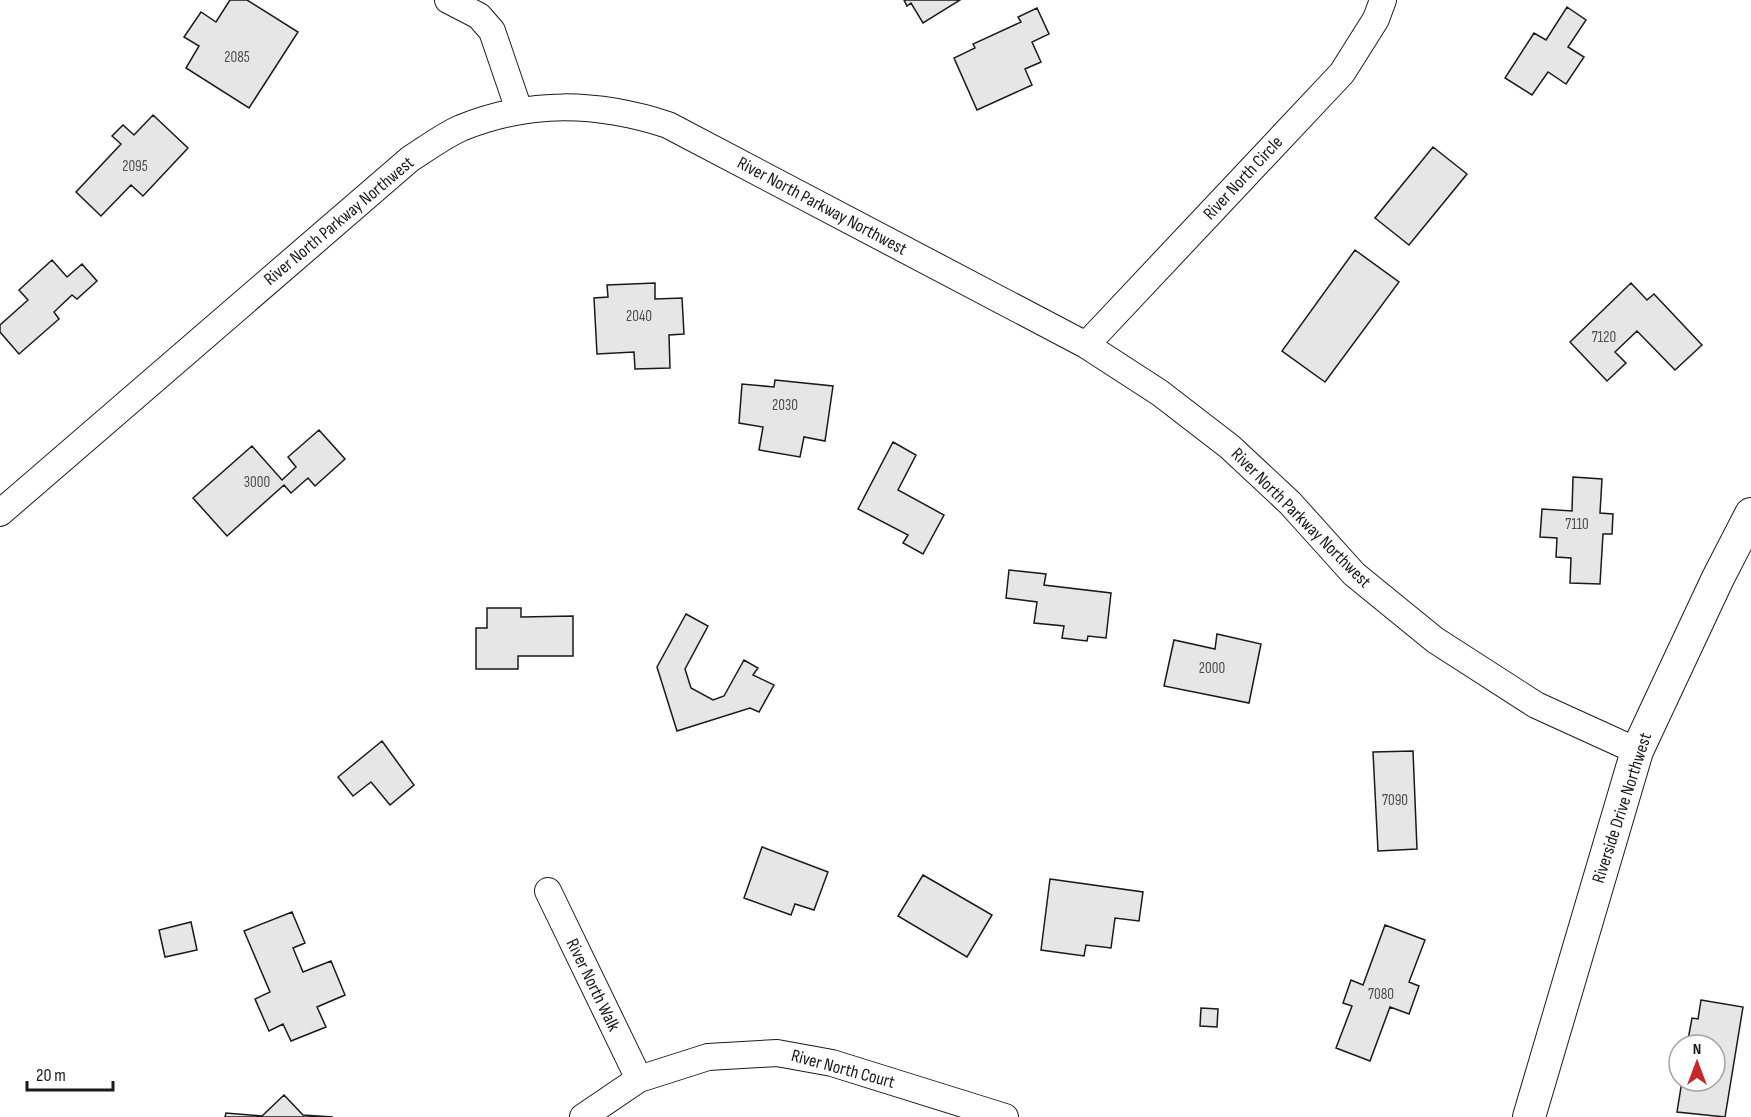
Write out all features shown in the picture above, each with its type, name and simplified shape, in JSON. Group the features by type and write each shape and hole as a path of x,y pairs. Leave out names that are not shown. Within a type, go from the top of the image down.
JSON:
{"street":[{"path":"448,0 484,8 519,110"},
{"name":"River North Circle","path":"1086,345 1342,73 1376,19 1383,0"},
{"name":"River North Parkway Northwest","path":"0,513 410,159 460,129 519,110 557,105 593,107 633,114 668,125 1086,345 1160,393 1230,447 1290,503 1354,574 1435,640 1536,705 1637,751"},
{"name":"Riverside Drive Northwest","path":"1529,1117 1637,751 1718,578 1751,514"},
{"name":"River North Walk","path":"548,891 639,1079"},
{"name":"River North Court","path":"583,1117 639,1079 708,1057 777,1053 832,1063 1005,1117"}],"building":[{"path":"230,0 247,0 298,32 249,108 186,68 199,46 184,37 201,12 216,22"},
{"path":"904,0 960,0 923,23 911,3 907,6"},
{"path":"1567,7 1586,20 1568,47 1584,57 1566,84 1548,72 1532,95 1505,78 1534,33 1546,40"},
{"path":"1037,8 1049,34 1032,42 1041,62 1025,69 1032,85 977,110 954,58 975,48 973,44 1021,22 1018,17"},
{"path":"153,115 188,148 143,196 131,185 101,216 76,192 121,144 112,136 123,125 134,135"},
{"path":"1433,147 1467,174 1409,245 1375,218"},
{"path":"1355,250 1399,282 1325,382 1282,351"},
{"path":"52,260 67,277 82,264 97,281 77,299 72,295 54,312 59,319 19,354 0,332 0,325 28,300 19,290"},
{"path":"655,283 655,299 682,298 684,334 669,335 670,368 635,369 634,352 597,354 594,298 608,297 607,285"},
{"path":"1631,283 1647,300 1654,294 1702,345 1675,370 1637,331 1615,352 1626,363 1607,381 1570,342"},
{"path":"775,380 833,386 825,441 804,437 800,457 759,450 763,427 739,423 742,384 774,387"},
{"path":"319,430 345,459 315,486 308,478 291,493 284,485 227,536 193,498 252,446 282,480 296,467 288,457"},
{"path":"893,442 916,455 898,490 944,515 923,554 903,543 908,535 858,509"},
{"path":"1573,477 1602,479 1600,513 1613,514 1612,534 1603,534 1600,584 1570,583 1571,558 1556,557 1557,538 1540,537 1542,509 1572,511"},
{"path":"1009,570 1046,574 1044,585 1111,593 1106,638 1088,636 1087,641 1062,638 1064,626 1034,623 1037,602 1006,598"},
{"path":"487,608 521,608 521,617 573,616 573,656 518,656 518,669 476,669 476,628 487,628"},
{"path":"686,614 708,626 685,669 691,688 713,700 724,696 744,660 758,668 753,675 774,685 759,712 750,708 677,731 657,667"},
{"path":"1217,634 1261,644 1249,703 1164,686 1174,640 1215,649"},
{"path":"382,741 414,785 390,805 371,782 353,796 338,777"},
{"path":"1413,751 1417,849 1378,851 1373,752"},
{"path":"762,847 828,872 814,910 795,904 791,915 744,898"},
{"path":"923,875 992,915 967,957 898,916"},
{"path":"1050,879 1143,892 1139,921 1115,918 1111,948 1086,945 1084,956 1041,950"},
{"path":"292,912 305,943 293,948 303,972 331,961 345,995 317,1007 326,1027 291,1041 283,1024 269,1031 255,999 270,992 244,931"},
{"path":"191,922 197,950 165,957 159,930"},
{"path":"1385,925 1425,940 1409,982 1419,986 1409,1014 1390,1007 1370,1061 1336,1048 1352,1006 1343,1003 1351,980 1363,985"},
{"path":"1701,1000 1743,1007 1725,1117 1677,1112 1680,1093 1727,1093 1727,1033 1689,1033 1692,1018 1698,1019"},
{"path":"1201,1008 1218,1009 1217,1027 1200,1026"},
{"path":"284,1095 303,1115 333,1117 225,1117 226,1113 262,1116"}]}
